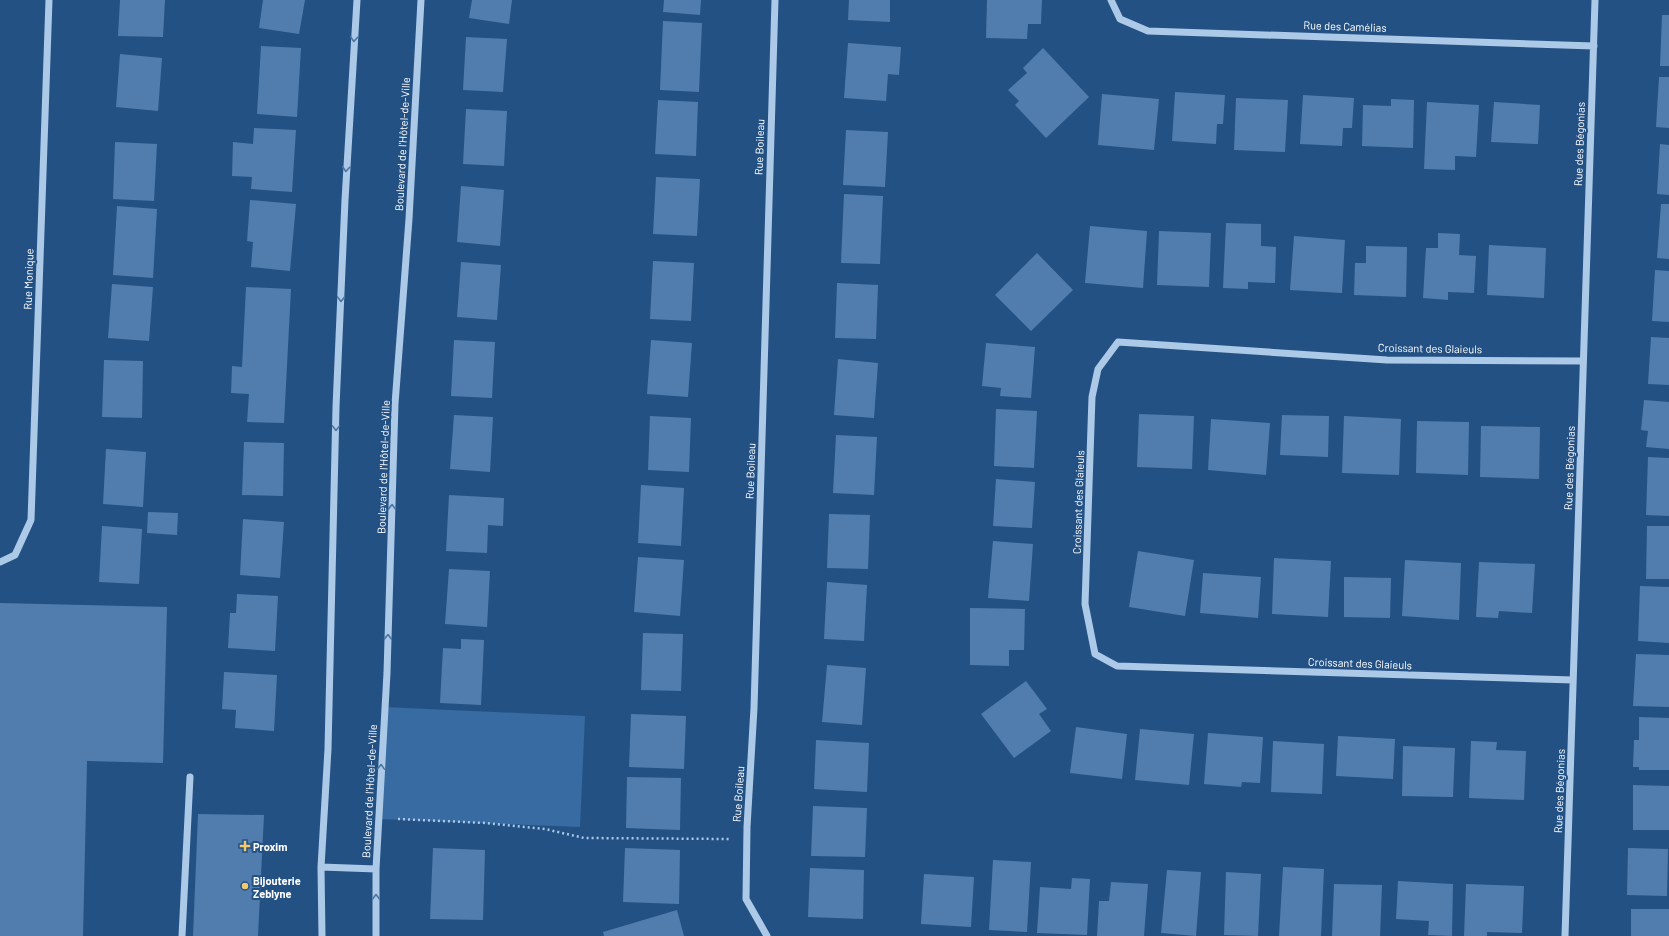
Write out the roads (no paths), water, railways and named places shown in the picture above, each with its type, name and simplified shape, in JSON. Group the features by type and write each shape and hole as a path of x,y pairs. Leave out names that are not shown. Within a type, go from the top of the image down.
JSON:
{"street":[{"name":"Rue Monique","path":"0,562 15,555 31,520 49,0"},
{"path":"322,936 321,866 328,749 336,408 344,200 357,0"},
{"name":"Boulevard de l'Hôtel-de-Ville","path":"376,936 376,869 387,673 396,404 422,0"},
{"name":"Rue Boileau","path":"768,936 746,900 747,839 754,708 775,0"},
{"name":"Rue des Camélias","path":"1111,0 1120,19 1148,31 1594,46"},
{"name":"Rue des Bégonias","path":"1565,936 1595,0"},
{"name":"Croissant des Glaieuls","path":"1573,680 1117,666 1095,654 1085,604 1092,397 1098,369 1118,342 1387,360 1583,361"},
{"path":"182,936 190,777"},
{"path":"321,866 376,869"}],"place":[{"name":"Proxim","path":"245,846"},
{"name":"Bijouterie Zeblyne","path":"245,886"}]}
